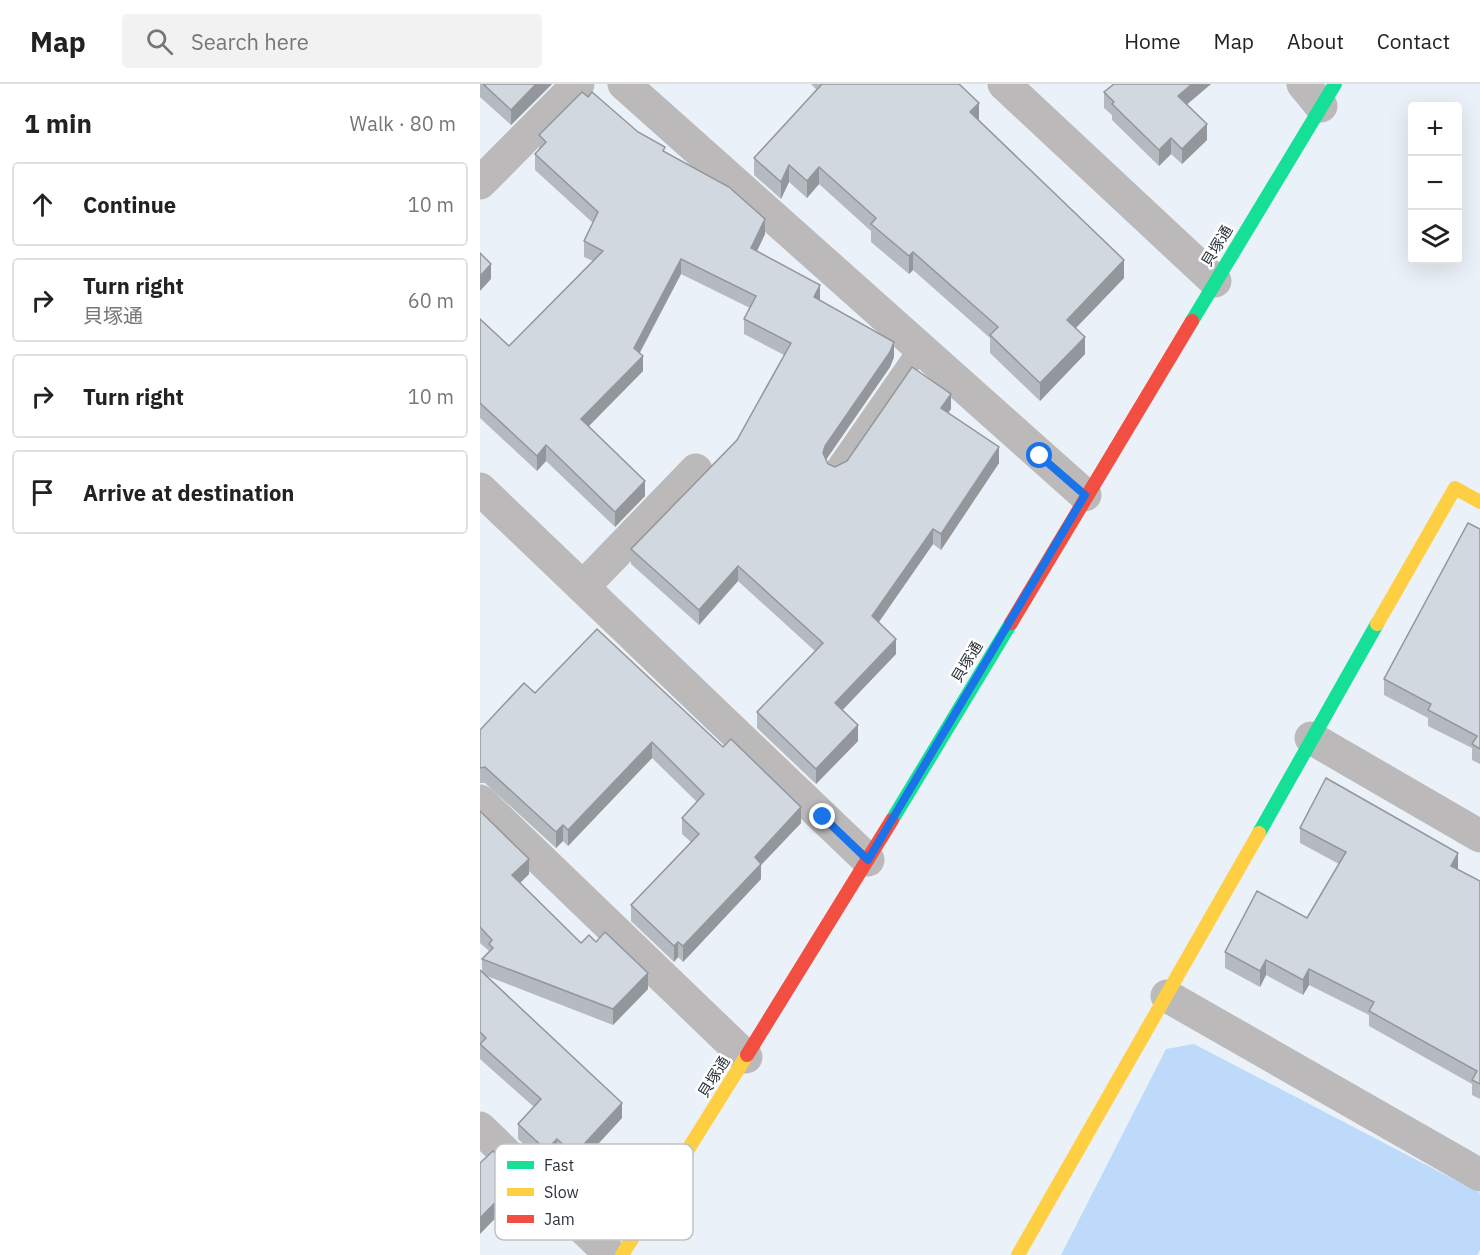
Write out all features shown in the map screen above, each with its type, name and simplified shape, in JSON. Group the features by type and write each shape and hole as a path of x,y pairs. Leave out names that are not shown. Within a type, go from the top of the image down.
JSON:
{"street":[{"path":"481,180 578,84"},
{"path":"625,84 1085,495"},
{"path":"1004,84 1215,281"},
{"name":"貝塚通","path":"692,1144 868,860 1215,281 1320,91"},
{"path":"583,587 696,470"},
{"path":"1018,1255 1455,488 1480,502"},
{"path":"480,489 868,860"},
{"path":"1311,738 1480,836"},
{"path":"480,801 746,1057"},
{"path":"1167,996 1480,1175"},
{"path":"480,1128 497,1144"},
{"path":"596,1240 611,1255"},
{"name":"貝塚通","path":"622,1255 631,1240"}],"lane":[{"path":"836,469 920,348"}],"shaded area":[{"path":"1194,1044 1480,1193 1480,1250 1477,1255 1061,1255 1166,1049"}],"building":[{"path":"483,84 536,84 511,110"},
{"path":"822,84 959,84 979,103 970,112 1124,260 1067,320 1085,337 1040,383 990,335 998,327 913,252 909,256 871,224 876,218 819,167 807,181 789,165 781,182 754,158"},
{"path":"1114,84 1192,84 1178,96 1207,124 1182,149 1171,138 1159,150 1112,104 1114,102 1104,92"},
{"path":"582,92 588,97 592,92 638,132 665,147 663,151 729,187 765,219 751,248 820,285 814,297 894,342 890,352 825,446 823,453 828,464 835,467 847,461 912,367 951,394 941,408 999,447 941,534 933,529 872,616 896,639 835,703 858,725 816,769 757,712 823,643 738,566 699,610 631,549 737,440 791,343 744,319 756,296 681,259 634,348 643,356 581,419 645,481 615,512 546,445 537,456 480,403 480,319 509,346 603,251 584,241 598,212 535,154 546,142 539,135"},
{"path":"480,253 491,264 480,276"},
{"path":"1468,523 1480,529 1480,749 1472,744 1477,736 1428,710 1431,704 1384,679"},
{"path":"597,629 723,747 731,739 801,807 755,857 761,864 683,946 678,942 674,946 631,905 699,834 682,818 704,794 652,742 568,830 563,825 556,832 485,767 480,768 480,730 524,683 535,693"},
{"path":"1326,778 1458,853 1451,866 1480,881 1480,1084 1472,1080 1477,1071 1369,1011 1374,1002 1309,969 1303,980 1266,960 1260,971 1225,952 1257,891 1307,918 1346,852 1300,828"},
{"path":"480,811 529,859 512,875 581,943 589,935 596,942 605,932 648,973 613,1009 482,959 493,948 489,944 492,940 480,927"},
{"path":"480,970 622,1103 584,1144 562,1144 557,1139 552,1144 540,1144 518,1124 541,1099 480,1044 486,1038 480,1032"},
{"path":"493,1151 495,1153 495,1203 480,1218 480,1163"}],"traffic: fast":[{"path":"1192,321 1335,84"},
{"path":"892,820 1011,623"},
{"path":"1259,833 1377,624"}],"traffic: slow":[{"path":"1377,624 1455,488 1480,502"},
{"path":"1018,1255 1259,833"},
{"path":"691,1144 747,1055"},
{"path":"622,1255 631,1240"}],"traffic: jam":[{"path":"1011,623 1192,321"},
{"path":"747,1055 892,820"}],"route":[{"path":"823,817 868,860 1085,495 1040,456"}]}
